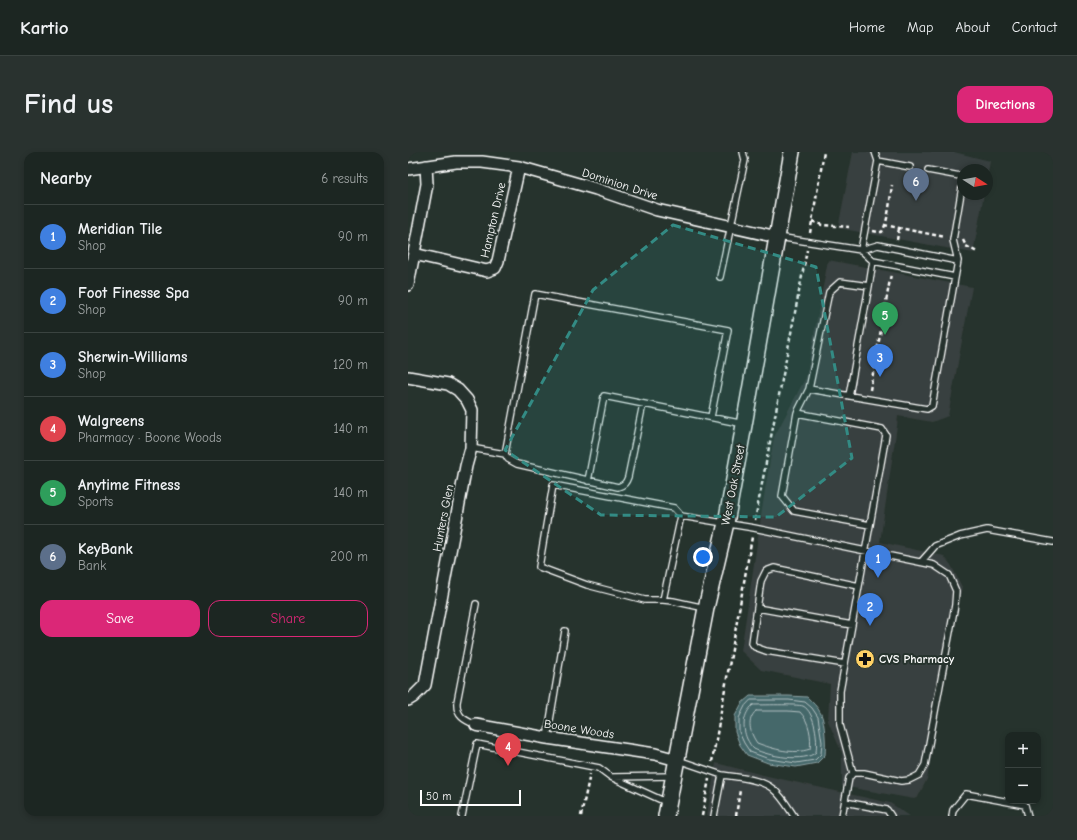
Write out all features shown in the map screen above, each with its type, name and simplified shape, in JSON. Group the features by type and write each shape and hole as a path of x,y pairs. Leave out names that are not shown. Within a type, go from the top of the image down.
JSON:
{"main road":[{"name":"West Oak Street","path":"668,810 706,608 726,523 792,152"}],"street":[{"name":"Dominion Drive","path":"408,169 456,162 482,162 519,167 596,189 657,210 777,237"},
{"path":"408,285 427,184 426,166"},
{"name":"Hampton Drive","path":"414,254 487,271 495,268 498,261 519,167"},
{"name":"Hunters Glen","path":"408,377 448,384 458,390 467,400 472,410 471,448 466,466 425,684 413,697 408,700"},
{"name":"Boone Woods","path":"476,724 547,738 655,754 677,760"}],"lane":[{"path":"720,277 745,160 743,152"},
{"path":"861,250 878,162 875,152"},
{"path":"878,162 910,167"},
{"path":"928,170 957,175"},
{"path":"809,389 927,409 932,406 958,261 953,240 960,200"},
{"path":"777,237 861,250 878,245 958,261"},
{"path":"861,250 873,261 955,276"},
{"path":"849,396 873,261"},
{"path":"869,286 840,282 829,292 809,389 797,413 782,496 794,511 870,525"},
{"path":"643,404 628,477 626,483 622,486 618,487 588,481 517,464 508,459 505,454 535,294 728,330 711,417"},
{"path":"588,481 604,396 744,424"},
{"path":"797,413 882,429 886,435 840,691 840,725 854,773"},
{"path":"471,448 505,454"},
{"path":"706,608 673,601 645,600 594,586 539,567 554,485 674,508 681,516 754,528 921,562 934,565 949,575 956,591 955,605 925,765 919,775 909,780 900,781 864,773 854,773 849,778 842,816"},
{"path":"663,600 681,516"},
{"path":"921,562 934,546 960,536 987,530 1053,542"},
{"path":"845,664 766,651 755,647 752,643 760,581 766,571 774,568 859,586"},
{"path":"476,604 456,709 462,718 476,724"},
{"path":"757,608 852,625"},
{"path":"547,738 565,632"},
{"path":"462,816 476,744 599,768 611,777 668,810"},
{"path":"677,760 710,771 755,781 772,788 782,798 794,816"},
{"path":"714,816 722,774"},
{"path":"611,777 675,775"},
{"path":"952,816 953,810 966,794 1025,805 1028,816"},
{"path":"845,802 887,810 891,816"}],"path":[{"path":"702,816 824,152"},
{"path":"873,231 882,232 892,185"},
{"path":"812,221 822,225 849,227"},
{"path":"884,225 945,237"},
{"path":"896,246 899,228"},
{"path":"959,239 963,240 966,246 976,252"},
{"path":"870,390 891,273"},
{"path":"581,816 590,773"},
{"path":"736,816 740,790"}],"highlighted area":[{"path":"673,225 816,267 852,458 776,517 601,515 505,450 593,290"}],"shaded area":[{"path":"853,152 954,152 990,161 990,164 957,164 957,200 983,200 973,253 838,228"},
{"path":"828,260 972,287 948,416 932,422 898,416 880,542 944,556 951,565 962,587 927,779 918,797 914,799 842,786 842,753 828,721 830,684 761,670 741,651 774,437 806,377"},
{"path":"716,763 890,803 910,816 707,816"}],"water":[{"path":"750,696 807,697 821,714 825,734 825,755 817,763 796,767 768,763 747,755 740,745 735,732 735,716 742,703"}],"place":[{"name":"KeyBank","path":"916,201"},
{"name":"Anytime Fitness","path":"885,335"},
{"name":"Sherwin-Williams","path":"880,377"},
{"name":"Meridian Tile","path":"878,578"},
{"name":"Foot Finesse Spa","path":"870,626"},
{"name":"CVS Pharmacy","path":"865,659"},
{"name":"Walgreens","path":"508,766"}]}
